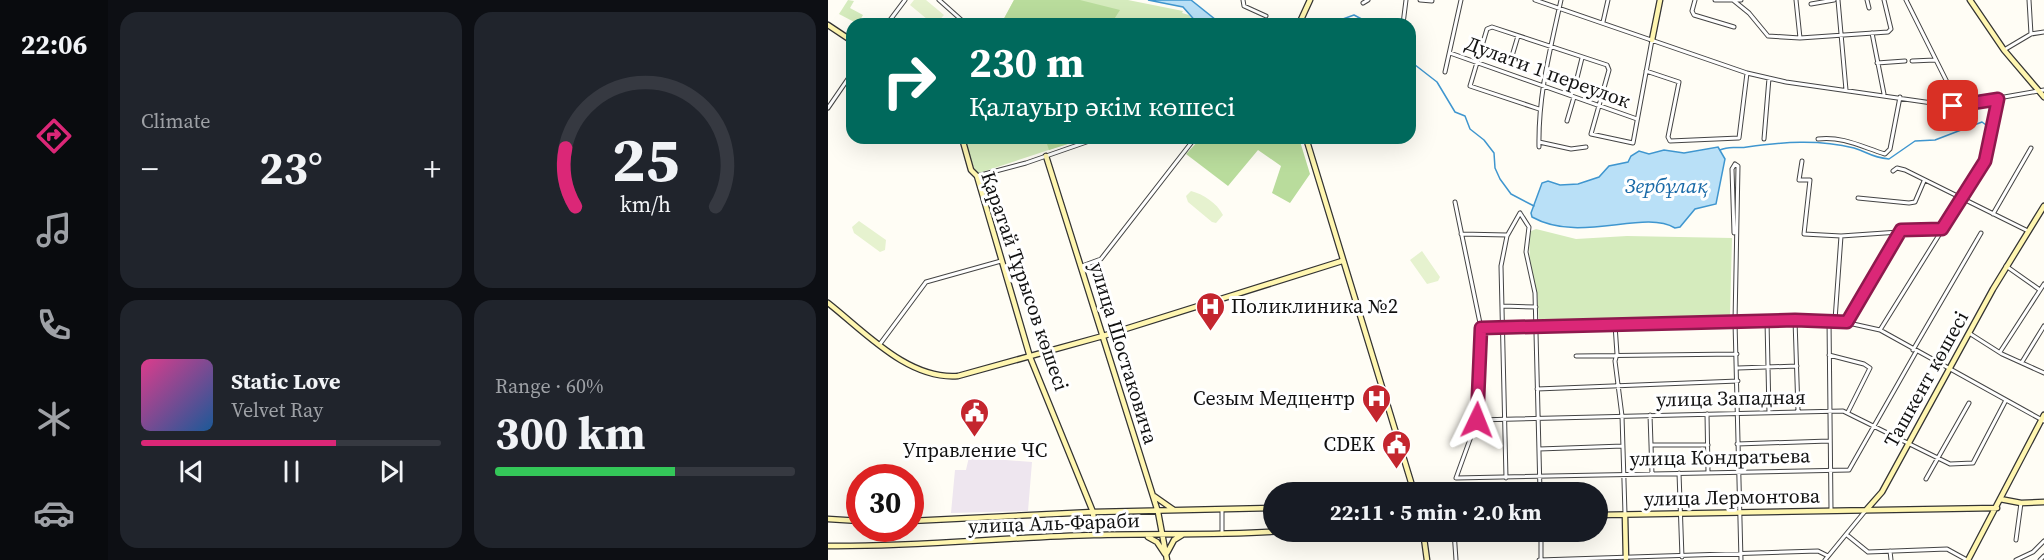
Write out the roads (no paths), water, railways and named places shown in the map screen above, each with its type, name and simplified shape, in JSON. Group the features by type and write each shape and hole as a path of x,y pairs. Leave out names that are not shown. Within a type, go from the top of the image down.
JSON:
{"main road":[{"path":"1302,18 1310,0"},
{"path":"1652,40 1660,0"},
{"path":"1970,0 2004,50 2042,91 2044,97"},
{"path":"828,25 846,37"},
{"name":"Қаратай Тұрысов көшесі","path":"964,144 971,170 977,176 1030,357 1093,512 1095,535"},
{"path":"1308,144 1411,482"},
{"name":"улица Шостаковича","path":"1046,156 1158,512 1167,558"},
{"name":"Ташкент көшесі","path":"1867,509 1882,492 1949,368 2044,206"},
{"path":"828,303 912,366 937,376 967,374 1103,336 1342,261"},
{"path":"1967,560 1997,508 2043,418"},
{"path":"1153,496 1177,511"},
{"path":"2000,499 2021,503 2044,502"},
{"name":"улица Аль-Фараби","path":"924,520 1093,512 1263,508"},
{"name":"улица Лермонтова","path":"1608,515 1831,509 1997,508"},
{"path":"1625,514 1626,560"},
{"path":"828,519 846,520"},
{"name":"улица Аль-Фараби","path":"828,546 881,546 1095,535 1163,536 1263,532"},
{"path":"1167,558 1171,544 1184,534"},
{"path":"1143,535 1157,542 1167,558"},
{"path":"1425,542 1427,560"}],"street":[{"path":"892,18 905,0"},
{"path":"939,0 959,18"},
{"path":"1243,0 1245,6 1266,16"},
{"path":"1363,3 1368,0"},
{"path":"1403,18 1406,0"},
{"path":"1420,0 1432,1"},
{"path":"1445,72 1461,0"},
{"path":"1535,0 1747,73 1769,78 1959,106 2042,91"},
{"path":"1539,147 1539,109 1542,84 1561,0"},
{"path":"1603,22 1608,0"},
{"path":"1695,0 1692,11 1694,15 1734,27"},
{"path":"1715,0 1741,0"},
{"path":"1796,0 1800,38"},
{"path":"1811,3 1836,0 1846,90"},
{"path":"1867,0 1869,9"},
{"path":"1733,1 1749,13 1768,36 1800,38 1888,32 1892,29 1884,0"},
{"path":"1906,0 1959,106"},
{"path":"2029,0 2031,34"},
{"name":"Дулати 1 переулок","path":"1475,62 1485,30 1492,27 1607,65 1610,69 1599,105"},
{"path":"2004,50 2031,34 2044,32"},
{"path":"1872,33 1884,94"},
{"path":"1512,56 1518,36"},
{"path":"1599,105 1591,134 1634,143 1652,40"},
{"name":"Дулати 1 переулок","path":"1450,53 1637,119"},
{"path":"1576,82 1583,57"},
{"path":"1912,61 1935,60"},
{"path":"1877,63 1905,61"},
{"path":"1475,62 1469,84 1471,88 1539,109"},
{"path":"1646,71 1679,82 1668,137 1670,141 1739,138 1747,73"},
{"path":"1764,139 1769,78"},
{"path":"828,108 846,82"},
{"path":"1567,121 1574,97"},
{"path":"1818,139 1830,138 1859,143 1885,154 1890,149 1900,97"},
{"path":"1880,330 1985,161 1998,99"},
{"path":"1539,142 1572,149 1586,147"},
{"path":"977,176 1081,144"},
{"path":"1082,266 1101,259 1190,144"},
{"path":"1992,214 2031,148"},
{"path":"1802,161 1799,180 1810,180 1807,214 1802,232 1806,235 1841,236 1901,230 1942,229"},
{"path":"1734,233 1732,169 1735,164 1738,166 1735,322 1738,368 1737,444 1741,558"},
{"path":"1893,171 1901,169 2028,231"},
{"path":"1858,198 1915,202 1924,181"},
{"path":"1455,202 1481,328 1477,420"},
{"path":"1506,478 1501,266 1507,236 1520,213 1529,227 1526,252 1536,307 1539,482"},
{"path":"1847,322 1901,230"},
{"name":"улица Кондратьева","path":"1477,420 1456,478 1849,470 1981,233"},
{"path":"1461,234 1507,236"},
{"path":"1835,320 1841,236"},
{"path":"880,344 926,282 1001,261"},
{"path":"2007,266 2042,289"},
{"path":"2000,352 2044,284"},
{"path":"1502,306 1536,307"},
{"path":"1795,320 1798,411"},
{"path":"1829,320 1831,509"},
{"path":"1481,328 1835,320 1880,330 1914,351 2043,418"},
{"path":"1767,321 1769,413"},
{"path":"1615,325 1622,416 1625,514"},
{"path":"2022,362 2044,326"},
{"path":"1969,333 2000,352 2044,373"},
{"path":"1576,356 1737,354"},
{"path":"1830,355 1864,364 1870,368 1848,412"},
{"path":"1738,368 1797,366"},
{"path":"1537,389 1738,381"},
{"name":"улица Западная","path":"1477,420 1798,411 1848,412 1950,464 1972,463 2007,400"},
{"path":"1926,479 1969,403"},
{"path":"1707,414 1708,472"},
{"path":"1650,415 1652,474"},
{"path":"1737,444 1829,441"},
{"path":"1651,445 1708,445"},
{"path":"1539,449 1623,446"},
{"path":"1679,473 1682,557"},
{"path":"2016,540 2021,503"},
{"name":"Ташкент көшесі","path":"1825,560 1867,509"},
{"path":"1222,510 1222,534"},
{"path":"1847,535 1868,552 1947,549 1967,560"},
{"path":"2016,560 2033,552 2044,541"},
{"path":"1455,542 1456,560"},
{"path":"1540,542 1540,560 1741,558 1818,551 1828,556"},
{"path":"1890,551 1891,560"},
{"path":"2040,560 2044,556"}],"water":[{"path":"1148,0 1191,0 1214,18 1193,18 1183,7"},
{"name":"Зербұлақ","path":"1718,147 1725,159 1716,204 1695,209 1680,227 1646,222 1570,227 1551,224 1532,217 1531,213 1542,183 1548,181 1560,185 1578,184 1599,177 1609,166 1628,162 1631,156 1639,151 1649,154 1664,150 1684,153"}],"waterway":[{"path":"1346,18 1354,15 1360,18"},
{"path":"1416,66 1437,82 1455,112 1465,116 1470,129 1484,140 1494,153 1495,168 1511,194 1534,206"},
{"path":"1720,150 1814,142 1841,145 1889,159 1915,141 1935,140 1982,122 1990,128"}],"place":[{"name":"Поликлиника №2","path":"1210,332"},
{"name":"Сезым Медцентр","path":"1376,424"},
{"name":"Управление ЧС","path":"975,438"},
{"name":"CDEK","path":"1396,470"}]}
